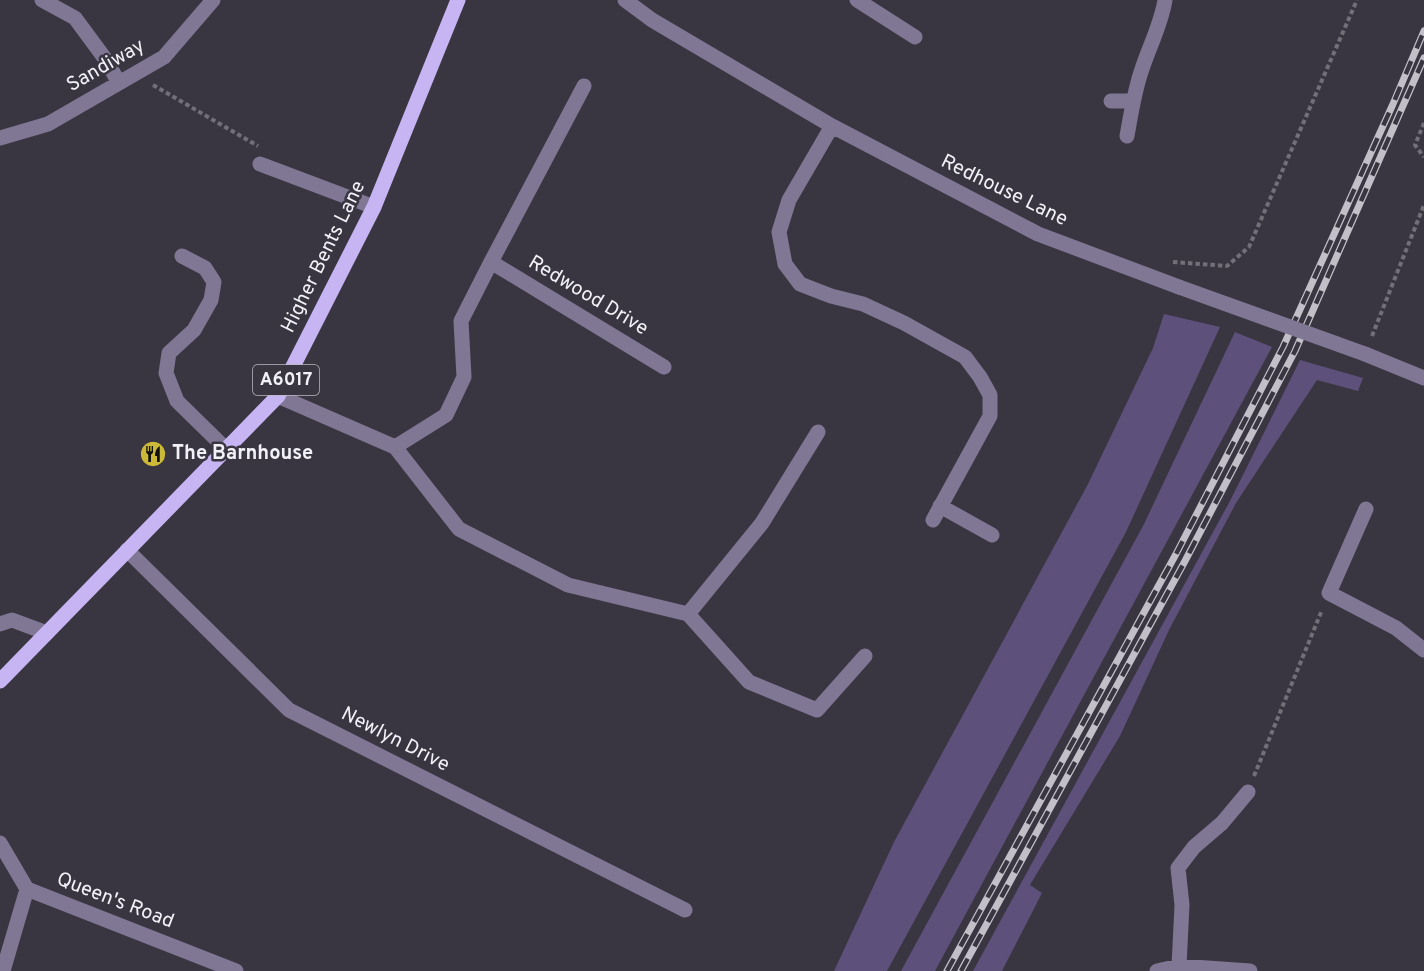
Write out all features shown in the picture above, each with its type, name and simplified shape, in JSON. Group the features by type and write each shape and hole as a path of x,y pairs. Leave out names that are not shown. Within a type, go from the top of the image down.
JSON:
{"main road":[{"name":"Higher Bents Lane","path":"0,681 278,396 374,207 458,0"}],"street":[{"path":"42,0 75,18 106,60 119,83"},
{"name":"Sandiway","path":"0,138 48,124 164,57 213,0"},
{"name":"Redhouse Lane","path":"625,0 652,20 832,126 1038,234 1365,354 1424,378"},
{"path":"857,0 915,37"},
{"path":"1127,136 1141,71 1162,17 1165,0"},
{"path":"395,447 446,415 464,377 461,321 584,86"},
{"path":"1111,101 1133,101"},
{"path":"832,126 789,200 779,232 784,264 800,284 831,296 862,304 904,323 965,357 980,376 990,395 990,416 936,513 992,534"},
{"path":"260,164 374,207"},
{"path":"182,256 205,268 214,282 211,300 194,330 169,353 166,373 177,401 225,449"},
{"name":"Redwood Drive","path":"490,262 664,367"},
{"path":"278,396 395,447 459,529 568,585 688,614 748,682 817,710 866,656"},
{"path":"688,614 762,523 818,432"},
{"path":"1366,509 1329,593 1396,628 1424,650"},
{"name":"Newlyn Drive","path":"127,550 289,710 685,910"},
{"path":"0,624 12,620 46,633"},
{"path":"1179,966 1182,905 1178,868 1194,847 1222,823 1248,792"},
{"name":"Queen's Road","path":"0,843 27,889 236,971"},
{"path":"3,971 27,889"},
{"path":"1156,971 1179,966 1250,971"}],"path":[{"path":"1172,262 1227,266 1249,247 1357,0"},
{"path":"137,72 142,78 260,147 260,164"},
{"path":"1424,123 1415,145 1424,158"},
{"path":"1365,354 1424,205"},
{"path":"1248,792 1329,593"}],"shaded area":[{"path":"1164,314 1220,327 1126,532 887,971 834,971 894,842 1088,484 1153,348"},
{"path":"1235,332 1272,347 935,971 901,971 1144,524"},
{"path":"1300,360 1363,378 1358,391 1317,380 1236,503 1169,630 1120,736 1030,885 1042,893 1002,971 973,971 1230,501"}],"railway":[{"path":"947,971 1176,554 1283,347 1424,31"},
{"path":"961,971 1185,561 1295,351 1424,58"}],"place":[{"name":"The Barnhouse","path":"153,454"}]}
